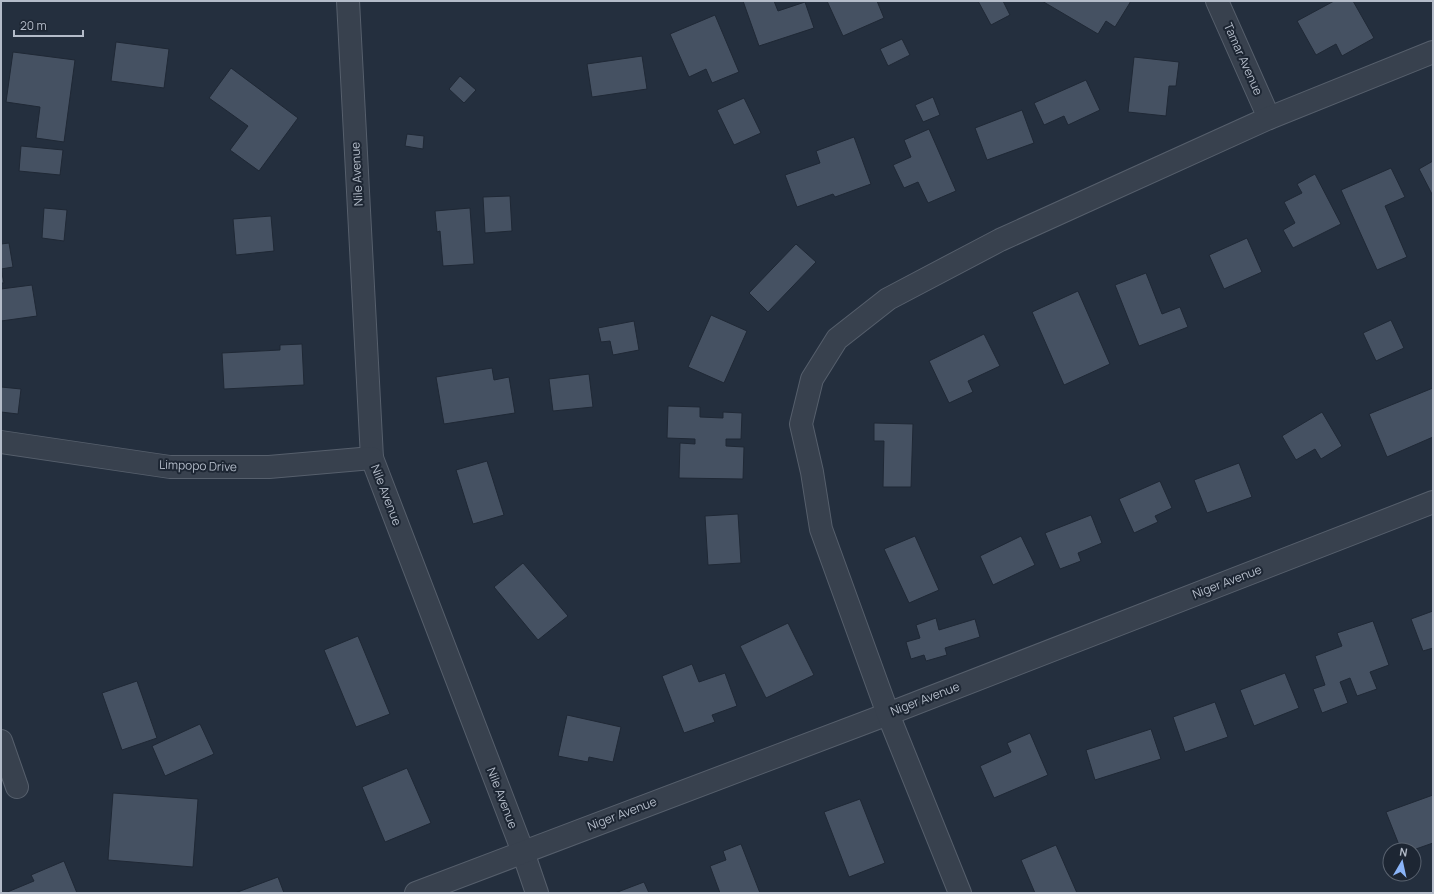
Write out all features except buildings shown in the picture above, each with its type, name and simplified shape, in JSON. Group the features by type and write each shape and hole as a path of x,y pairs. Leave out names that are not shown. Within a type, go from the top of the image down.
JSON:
{"street":[{"name":"Nile Avenue","path":"348,1 372,458 523,852 537,893"},
{"name":"Tamar Avenue","path":"1217,1 1268,118"},
{"path":"960,893 888,714 821,529 812,472 801,424 812,379 837,338 888,299 1000,240 1268,118 1433,52"},
{"name":"Limpopo Drive","path":"1,442 170,467 269,467 372,458"},
{"name":"Niger Avenue","path":"416,893 888,714 1433,502"},
{"path":"1,741 17,787"}]}
